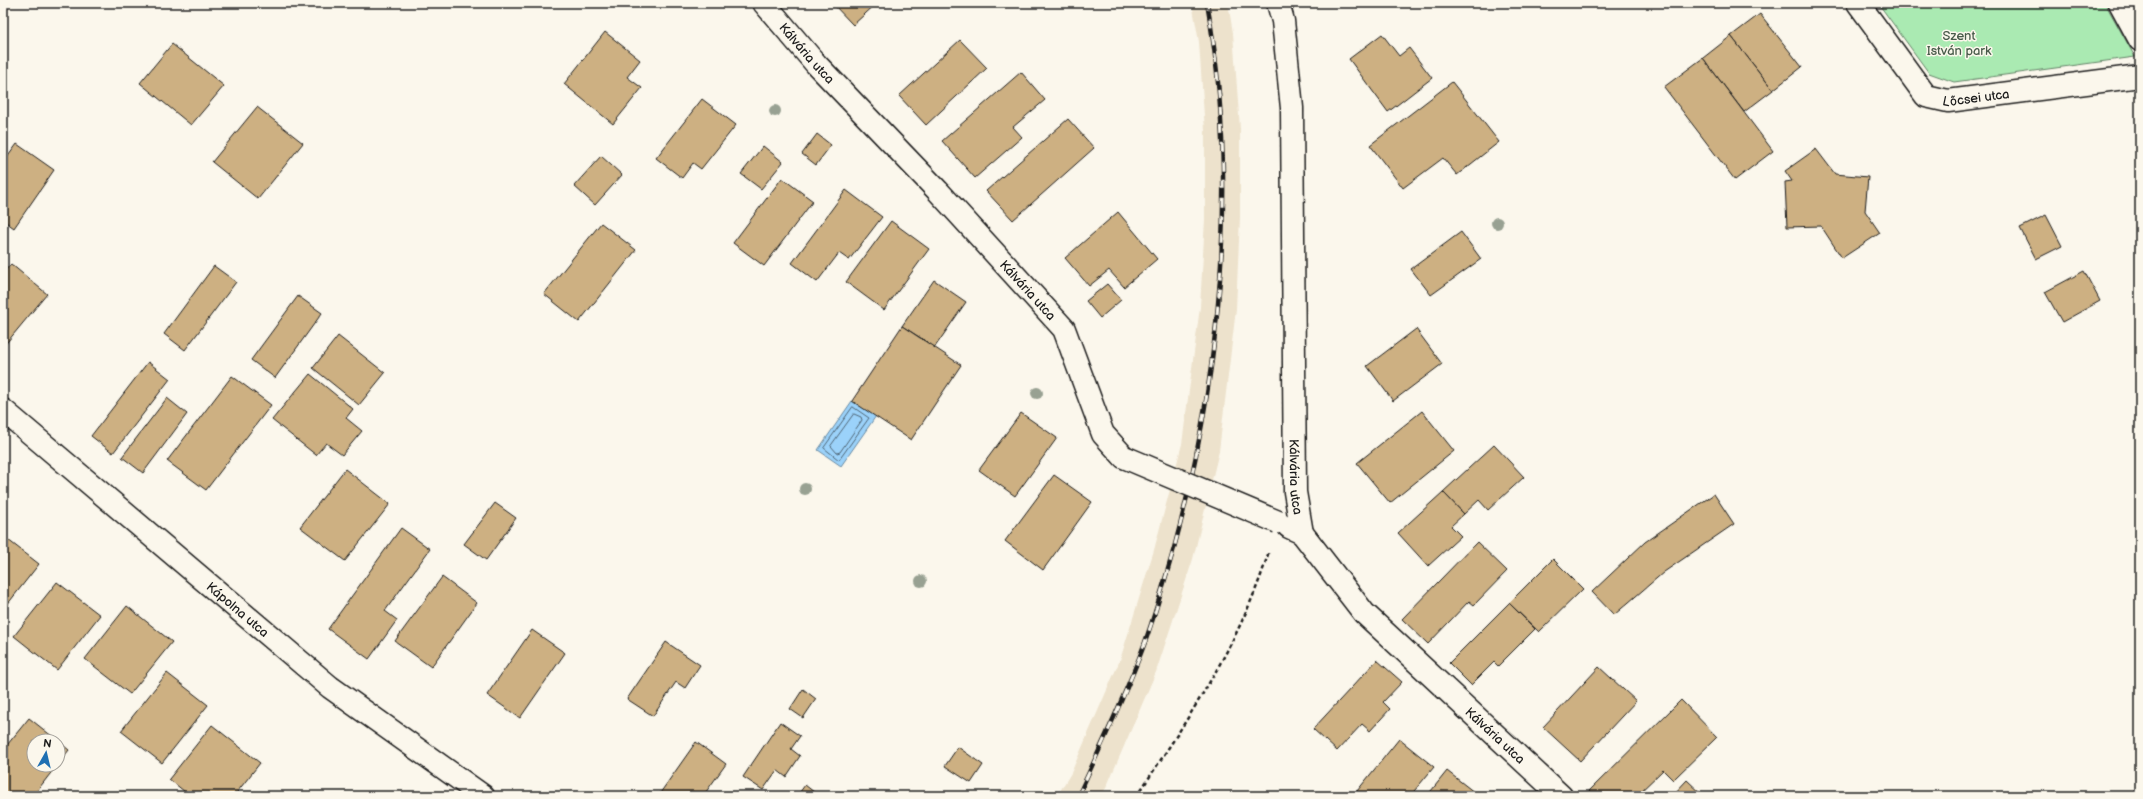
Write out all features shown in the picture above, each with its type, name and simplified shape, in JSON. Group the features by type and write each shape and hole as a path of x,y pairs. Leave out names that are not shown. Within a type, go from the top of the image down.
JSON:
{"street":[{"name":"Kálvária utca","path":"764,3 816,64 938,191 1064,329 1103,434 1124,457 1302,533 1364,613 1561,796"},
{"name":"Kálvária utca","path":"1278,3 1283,21 1292,108 1295,492 1302,533"},
{"name":"Lőcsei utca","path":"1858,3 1926,96 1948,101 2140,76"},
{"path":"2120,3 2140,40"},
{"name":"Kápolna utca","path":"3,410 330,687 484,796"}],"path":[{"path":"1137,796 1214,677 1246,612 1268,556 1278,522"}],"shaded area":[{"path":"1192,3 1228,3 1233,33 1240,129 1240,217 1236,309 1219,451 1193,559 1156,672 1106,788 1101,796 1057,796 1071,773 1120,660 1154,550 1182,444 1200,307 1205,219 1205,131 1199,42"}],"green space":[{"name":"Szent István park","path":"1878,3 2105,3 2135,57 1954,82 1929,73"}],"water":[{"path":"852,401 876,416 841,466 818,450"}],"building":[{"path":"832,3 877,3 853,25"},
{"path":"1760,14 1802,67 1773,90 1731,36"},
{"path":"605,32 640,60 627,77 642,88 613,124 564,84"},
{"path":"1382,34 1399,56 1409,48 1432,78 1388,112 1349,59"},
{"path":"1731,36 1773,90 1744,112 1703,58"},
{"path":"960,40 987,68 926,125 899,96"},
{"path":"172,44 224,86 191,125 140,83"},
{"path":"1703,58 1773,151 1735,180 1664,87"},
{"path":"1021,72 1045,100 1013,127 1022,137 975,178 942,141"},
{"path":"1452,82 1499,142 1457,175 1443,158 1403,188 1370,145"},
{"path":"702,99 736,125 701,169 693,163 682,178 656,158"},
{"path":"257,107 303,143 258,199 212,162"},
{"path":"1068,119 1094,148 1013,220 986,191"},
{"path":"817,134 831,145 816,165 802,154"},
{"path":"17,144 54,170 14,228 3,220 3,163"},
{"path":"763,146 783,162 761,189 741,174"},
{"path":"1816,149 1835,174 1868,177 1865,211 1880,233 1842,258 1821,226 1787,227 1785,182 1792,181 1785,171"},
{"path":"601,156 622,175 595,205 574,186"},
{"path":"782,178 813,201 764,266 733,243"},
{"path":"846,190 882,217 849,260 839,253 817,282 792,263"},
{"path":"1118,212 1157,259 1124,287 1109,270 1089,286 1065,258"},
{"path":"2046,215 2062,246 2036,259 2020,228"},
{"path":"891,221 929,249 884,310 846,282"},
{"path":"601,223 636,250 579,322 544,294"},
{"path":"1461,232 1481,259 1431,295 1411,269"},
{"path":"11,264 47,294 3,347 3,273"},
{"path":"214,266 236,282 185,350 164,334"},
{"path":"2084,271 2100,301 2062,322 2045,292"},
{"path":"934,280 966,302 935,347 902,326"},
{"path":"1107,284 1121,300 1100,318 1086,301"},
{"path":"298,296 322,313 275,378 251,360"},
{"path":"902,326 961,365 911,440 852,401"},
{"path":"1416,329 1442,364 1393,401 1367,366"},
{"path":"338,336 385,373 359,405 313,368"},
{"path":"148,362 170,379 113,453 91,436"},
{"path":"310,374 353,409 346,418 362,431 342,455 326,443 316,455 272,420"},
{"path":"232,376 271,405 206,490 167,461"},
{"path":"167,398 187,414 143,473 122,457"},
{"path":"1422,411 1454,451 1390,503 1357,463"},
{"path":"1021,413 1057,438 1015,496 979,470"},
{"path":"1494,445 1524,477 1488,510 1479,500 1464,514 1443,492"},
{"path":"345,469 390,504 345,561 300,527"},
{"path":"1054,475 1092,502 1043,570 1005,541"},
{"path":"1443,492 1464,514 1451,526 1461,536 1428,566 1398,533"},
{"path":"1714,494 1734,524 1664,572 1614,615 1592,592 1645,542"},
{"path":"495,503 516,518 486,560 464,544"},
{"path":"401,528 430,549 385,611 397,620 369,659 328,629"},
{"path":"3,536 39,564 3,610"},
{"path":"1477,542 1507,571 1474,605 1469,601 1428,644 1402,619"},
{"path":"1553,559 1583,589 1539,632 1509,603"},
{"path":"442,577 477,603 431,667 395,641"},
{"path":"57,582 100,615 57,670 14,636"},
{"path":"1509,603 1535,629 1498,666 1494,662 1471,685 1449,663"},
{"path":"127,606 172,642 130,694 85,659"},
{"path":"532,630 565,653 520,718 487,695"},
{"path":"666,642 700,665 685,688 676,682 653,716 627,699"},
{"path":"1377,660 1402,682 1383,702 1390,709 1370,731 1362,724 1337,751 1313,729"},
{"path":"1599,667 1636,701 1580,761 1543,727"},
{"path":"167,673 208,705 162,763 121,731"},
{"path":"803,689 816,699 803,718 790,709"},
{"path":"1681,700 1717,737 1673,780 1663,770 1636,796 1585,795"},
{"path":"29,718 48,733 26,733 26,773 51,773 33,796 3,796 3,750"},
{"path":"780,722 800,736 791,749 800,756 786,777 777,770 763,790 743,777"},
{"path":"212,725 260,763 234,796 190,796 169,779"},
{"path":"1399,739 1434,767 1410,796 1353,796"},
{"path":"696,742 726,764 703,796 658,796"},
{"path":"958,747 983,765 971,783 945,766"},
{"path":"1447,771 1479,796 1427,796"},
{"path":"1687,780 1704,796 1672,796"},
{"path":"805,785 819,796 797,796"}],"railway":[{"path":"1078,796 1103,743 1141,653 1159,601 1190,482 1203,415 1214,347 1220,277 1223,208 1222,139 1217,70 1207,3"}]}
